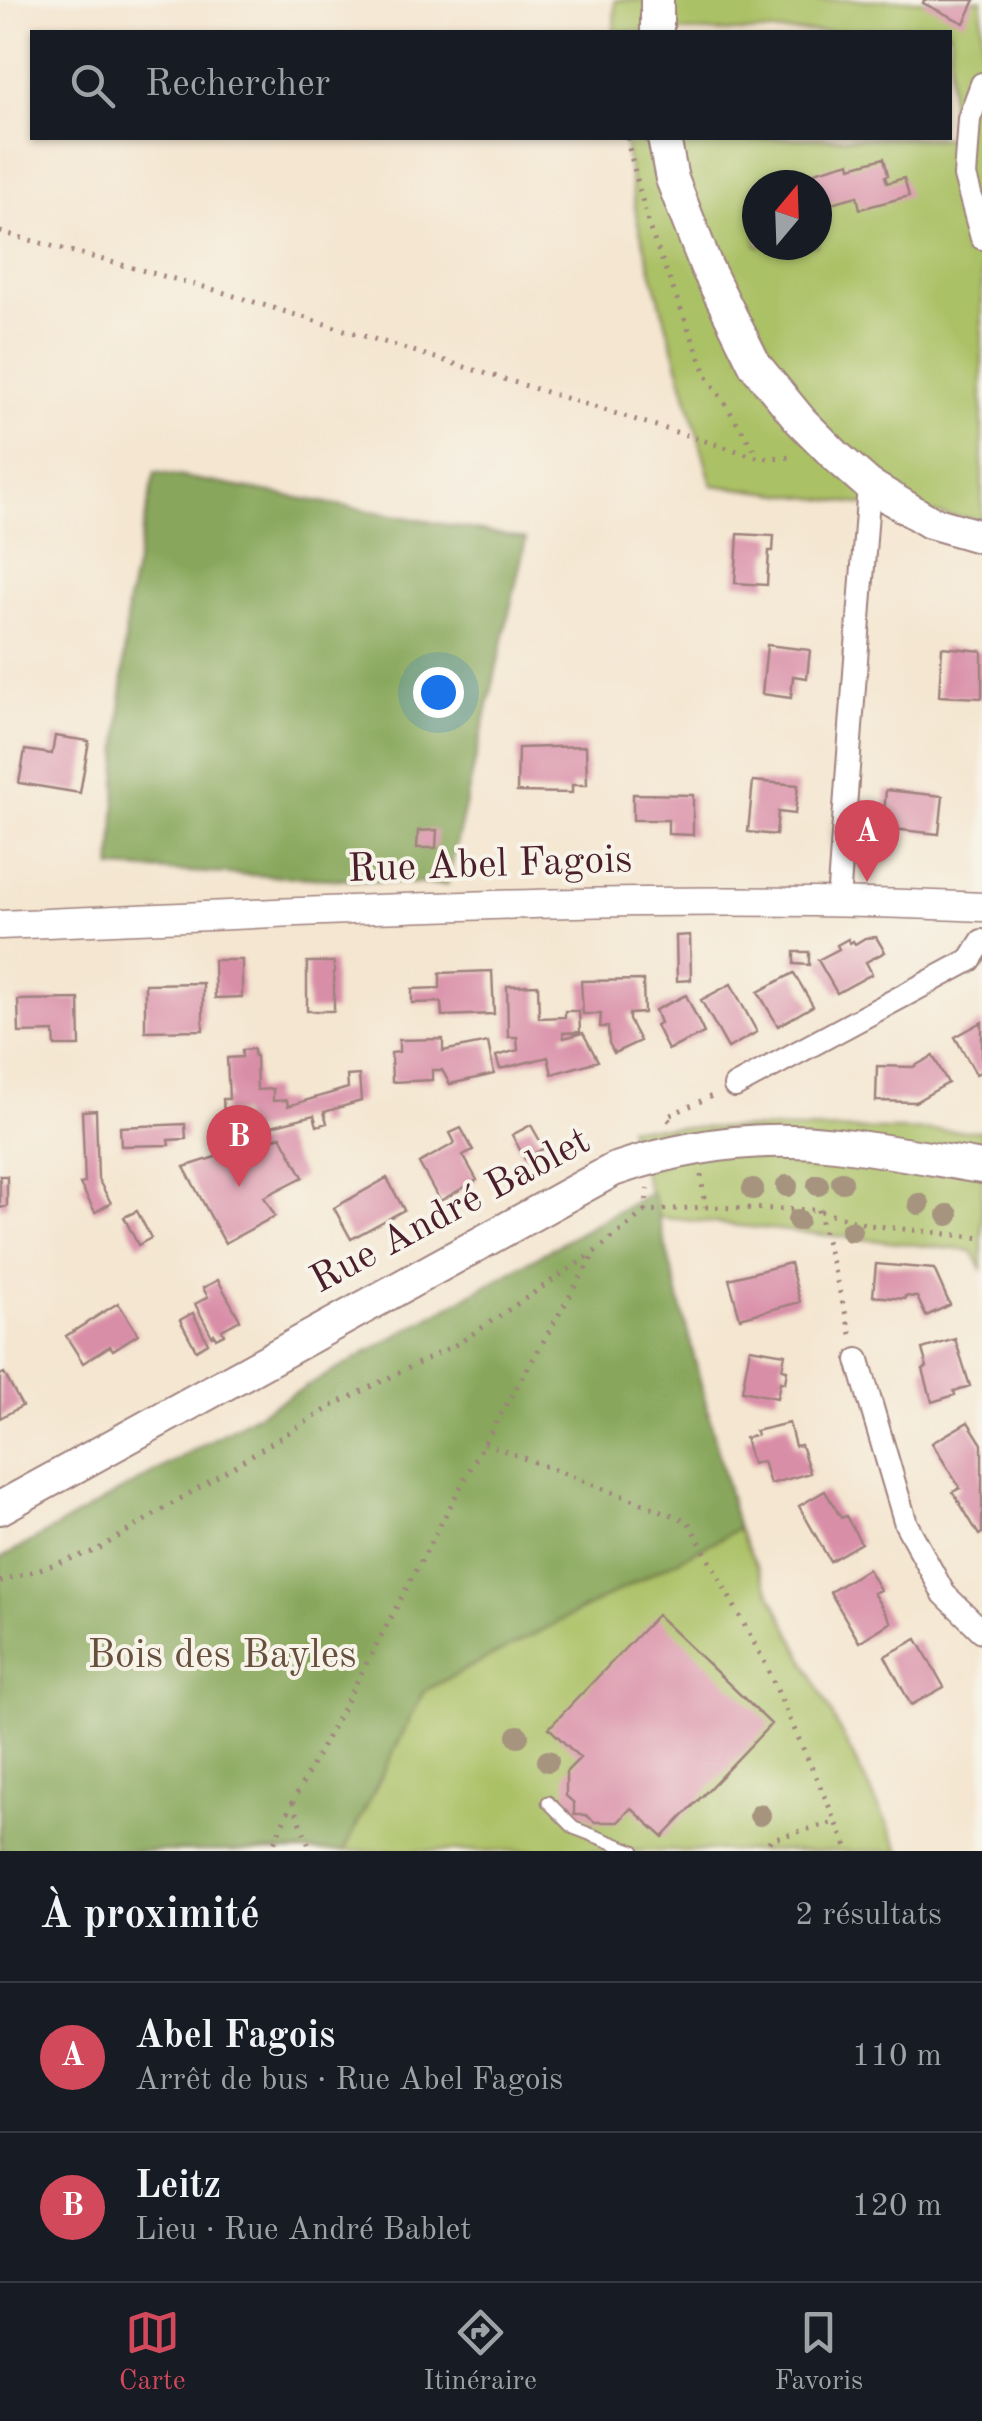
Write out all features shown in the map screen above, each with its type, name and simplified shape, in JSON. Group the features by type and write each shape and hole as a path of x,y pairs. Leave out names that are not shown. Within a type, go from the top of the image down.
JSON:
{"main road":[{"path":"656,30 657,0"},
{"path":"664,140 672,179 706,266 755,366 813,433 870,485 930,522 982,537"},
{"name":"Rue André Bablet","path":"0,1508 613,1170 697,1147 766,1142 832,1143 982,1166"}],"street":[{"path":"982,84 969,119 965,176 982,238"},
{"path":"838,902 870,485"},
{"name":"Rue Abel Fagois","path":"0,925 597,903 838,902 982,907"},
{"path":"736,1086 970,960 982,941"},
{"path":"858,1360 906,1524 944,1594 982,1631"}],"lane":[{"path":"548,1802 574,1828 634,1851"}],"path":[{"path":"0,232 216,290 760,458 707,376 649,227 628,140"},
{"path":"697,1147 666,1118 736,1086"},
{"path":"0,1582 94,1551 332,1406 459,1343 596,1252 646,1210 818,1210 869,1226 982,1238"},
{"path":"818,1210 858,1360"},
{"path":"270,1851 484,1443 596,1252"},
{"path":"484,1443 688,1522 764,1662 849,1851"},
{"path":"293,1801 311,1851"},
{"path":"763,1851 771,1839 835,1822"}],"green space":[{"path":"615,0 982,0 982,520 712,485 637,220 624,140 952,140 952,30 614,30"},
{"path":"155,472 526,539 447,885 112,868 127,606"},
{"path":"628,1127 982,1131 982,1269 972,1251 658,1217"},
{"name":"Bois des Bayles","path":"652,1192 738,1529 424,1691 344,1851 0,1851 0,1559"},
{"path":"738,1529 901,1851 344,1851 424,1691"}],"building":[{"path":"975,0 964,23 923,3"},
{"path":"884,158 887,183 904,178 909,196 860,209 857,196 832,203 832,170 821,170 850,162 851,167"},
{"path":"738,534 774,536 767,585 735,583"},
{"path":"767,645 810,650 807,678 793,676 791,698 762,694"},
{"path":"942,647 982,651 982,698 939,696"},
{"path":"55,736 89,741 80,793 19,783 25,750 52,754"},
{"path":"586,746 587,785 572,785 572,793 517,792 518,748"},
{"path":"753,781 798,785 795,814 778,812 776,835 748,832"},
{"path":"886,790 943,796 939,834 883,828"},
{"path":"633,794 693,795 693,835 668,834 668,820 633,820"},
{"path":"437,830 436,848 417,848 418,831"},
{"path":"690,935 691,980 677,981 676,936"},
{"path":"876,937 885,952 866,962 872,974 837,993 818,960 839,949 837,945 848,939 855,944"},
{"path":"794,952 809,952 809,965 794,964"},
{"path":"214,960 242,960 242,997 215,998"},
{"path":"307,962 334,962 334,1011 307,1011"},
{"path":"492,971 494,1014 442,1016 441,1002 412,1003 412,989 440,988 440,973"},
{"path":"794,973 813,1006 778,1026 758,992"},
{"path":"643,980 644,1013 629,1014 640,1041 614,1053 608,1027 600,1027 601,1014 583,1014 581,981"},
{"path":"203,983 203,1030 145,1031 145,984"},
{"path":"731,984 757,1032 728,1048 701,1000"},
{"path":"538,985 539,1018 565,1017 565,1011 579,1011 580,1032 563,1033 564,1038 583,1033 598,1061 552,1074 548,1057 500,1069 496,1056 518,1050 517,1037 508,1037 507,986"},
{"path":"686,995 704,1033 668,1050 656,1025 660,1023 655,1010"},
{"path":"79,999 80,1046 55,1046 54,1032 19,1033 18,1000"},
{"path":"982,1022 982,1071 976,1074 955,1037"},
{"path":"443,1039 443,1051 488,1042 494,1074 450,1084 442,1070 432,1070 432,1080 392,1082 391,1053 399,1052 399,1040"},
{"path":"254,1049 257,1090 273,1089 273,1101 287,1100 288,1106 348,1088 347,1076 359,1075 361,1101 324,1112 327,1123 317,1126 314,1115 245,1133 241,1113 224,1114 223,1099 229,1099 227,1058 242,1057 242,1050"},
{"path":"933,1056 948,1083 915,1102 876,1101 877,1066 913,1067"},
{"path":"96,1110 98,1179 111,1203 95,1212 80,1184 85,1183 82,1111"},
{"path":"185,1124 186,1139 168,1140 169,1145 121,1146 120,1127"},
{"path":"531,1125 544,1148 525,1159 512,1135"},
{"path":"461,1128 473,1150 463,1155 477,1180 440,1201 419,1163 455,1143 450,1133"},
{"path":"281,1136 303,1177 264,1197 275,1216 225,1243 184,1167"},
{"path":"0,1176 7,1176 7,1206 0,1208"},
{"path":"387,1178 404,1210 351,1239 334,1208"},
{"path":"137,1211 151,1238 138,1245 124,1217"},
{"path":"790,1263 800,1302 740,1318 729,1279"},
{"path":"876,1264 934,1269 950,1305 926,1316 917,1297 873,1296"},
{"path":"218,1280 240,1320 216,1338 195,1304 208,1297 203,1288"},
{"path":"118,1303 138,1334 83,1363 66,1336"},
{"path":"193,1313 208,1343 196,1350 180,1320"},
{"path":"955,1339 970,1386 932,1402 922,1349"},
{"path":"750,1348 785,1354 785,1383 780,1382 777,1398 742,1391"},
{"path":"4,1373 22,1406 0,1418 0,1375"},
{"path":"968,1422 982,1444 979,1535 953,1492 960,1488 932,1443"},
{"path":"789,1423 795,1446 801,1445 810,1473 770,1484 763,1461 752,1464 745,1438 757,1435 755,1431"},
{"path":"825,1491 841,1518 846,1516 861,1543 830,1561 799,1506"},
{"path":"868,1569 880,1590 873,1593 891,1622 859,1642 830,1592"},
{"path":"657,1615 771,1724 663,1837 631,1808 618,1822 595,1822 586,1815 574,1815 574,1803 566,1796 566,1772 580,1758 549,1728"},
{"path":"917,1639 944,1687 911,1705 885,1656"}],"place":[{"name":"Abel Fagois","path":"867,882"},
{"name":"Leitz","path":"239,1187"}]}
